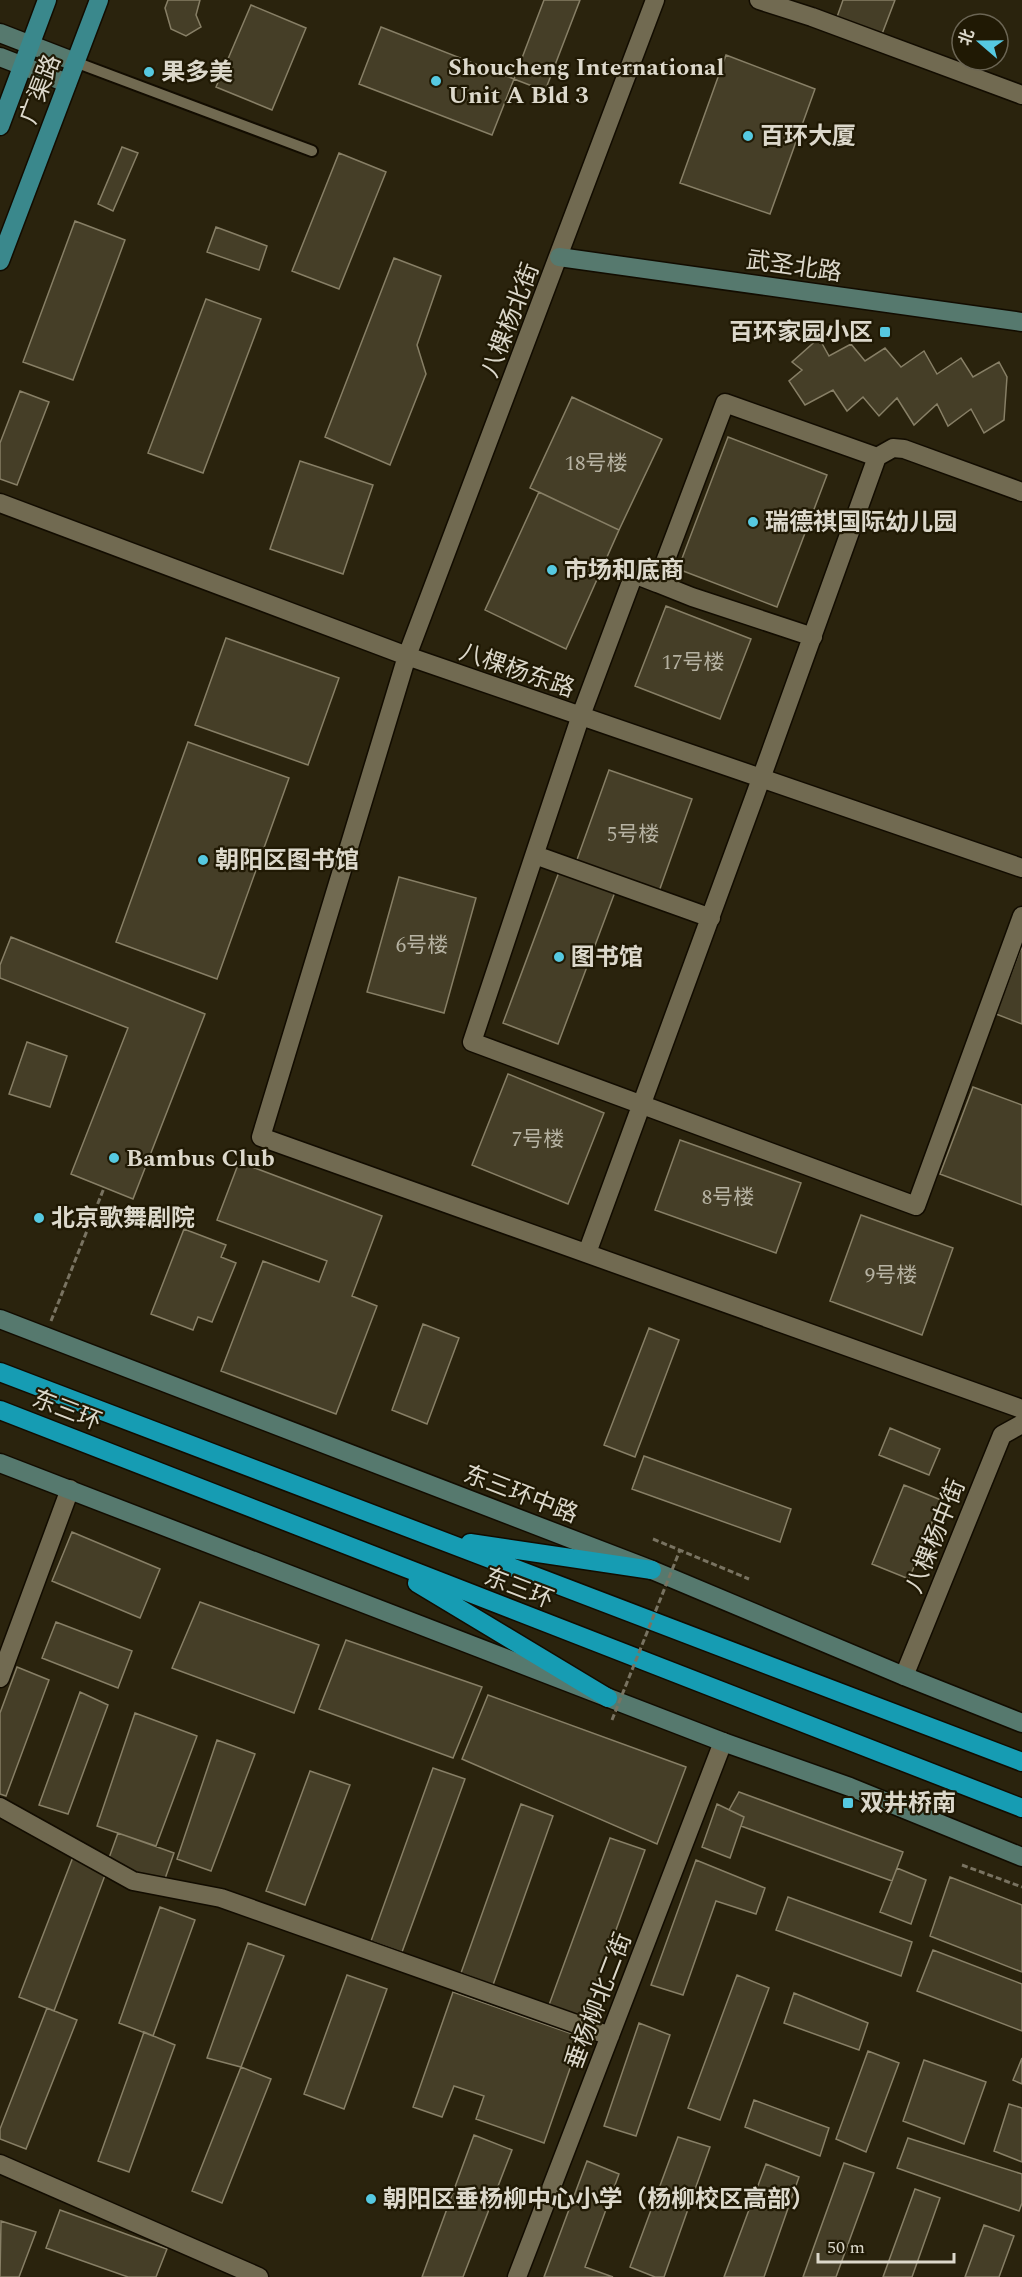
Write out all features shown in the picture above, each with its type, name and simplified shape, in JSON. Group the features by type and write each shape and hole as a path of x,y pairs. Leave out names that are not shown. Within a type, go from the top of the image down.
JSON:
{"highway":[{"name":"东三环","path":"0,1372 1022,1762"},
{"name":"东三环","path":"0,1410 1022,1808"},
{"path":"435,1538 652,1570"},
{"path":"372,1556 608,1698"}],"main road":[{"name":"广渠路","path":"0,126 47,0"},
{"name":"广渠路","path":"0,261 99,0"}],"street":[{"name":"八棵杨北街","path":"587,1253 261,1137 407,656 655,0"},
{"path":"759,0 1022,95"},
{"path":"0,33 75,62"},
{"path":"0,57 67,83"},
{"name":"武圣北路","path":"559,257 1022,322"},
{"path":"657,583 725,403 877,457"},
{"path":"1022,492 904,449 893,448 877,457 762,779 587,1253 1022,1409"},
{"name":"八棵杨东路","path":"0,503 407,656 580,718 1022,868"},
{"path":"813,637 692,597 634,574 580,718 472,1042 916,1206 1022,916"},
{"path":"535,855 711,918"},
{"name":"东三环中路","path":"0,1319 652,1570 903,1676 1022,1723"},
{"name":"八棵杨中街","path":"903,1676 1002,1435 1022,1424"},
{"path":"0,1463 723,1742 850,1787 1022,1857"},
{"path":"0,1678 70,1489"},
{"name":"垂杨柳北二街","path":"517,2277 723,1742"},
{"path":"0,1808 133,1881 221,1898 610,2036"},
{"path":"0,2164 259,2277"}],"lane":[{"path":"75,62 312,151"}],"path":[{"path":"45,1336 104,1188"},
{"path":"653,1539 749,1579"},
{"path":"612,1720 680,1550"},
{"path":"962,1865 1022,1887"}],"building":[{"path":"168,0 200,0 196,15 201,27 186,36 171,29 165,8"},
{"name":"Shoucheng International Unit A Bld 3","path":"544,0 580,0 545,91 514,79"},
{"path":"843,0 895,0 882,34 837,17"},
{"path":"251,5 306,28 272,110 216,87"},
{"name":"Shoucheng International Unit A Bld 3","path":"381,27 514,79 492,135 359,84"},
{"name":"百环大厦","path":"726,55 815,89 770,214 680,183"},
{"path":"122,147 138,153 113,211 98,204"},
{"path":"339,153 386,172 339,289 292,271"},
{"path":"75,221 125,240 73,380 23,362"},
{"path":"216,227 267,246 259,270 207,252"},
{"path":"394,258 441,276 417,345 426,374 390,465 325,437"},
{"path":"206,299 261,319 203,473 148,453"},
{"path":"819,338 829,356 851,344 865,361 885,348 901,367 924,351 937,374 961,358 973,377 999,362 1007,377 1004,420 984,433 971,409 948,426 937,404 914,425 897,398 879,416 863,397 847,411 833,390 805,405 789,381 802,370 792,362"},
{"path":"20,391 49,402 17,485 0,479 0,443"},
{"path":"572,397 662,439 619,530 530,488"},
{"name":"瑞德祺国际幼儿园","path":"728,437 827,475 777,607 678,569"},
{"path":"300,461 373,485 343,574 270,549"},
{"name":"市场和底商","path":"539,492 619,530 566,649 485,610"},
{"path":"666,606 751,639 720,719 635,686"},
{"path":"226,638 339,678 308,765 195,725"},
{"name":"朝阳区图书馆","path":"188,742 289,778 217,979 116,942"},
{"path":"609,770 692,799 657,897 574,868"},
{"name":"图书馆","path":"559,872 615,892 558,1044 503,1023"},
{"path":"399,877 476,898 444,1013 367,992"},
{"path":"11,937 205,1014 133,1199 71,1174 128,1028 0,978 0,965"},
{"path":"1022,945 1022,1024 996,1014"},
{"path":"27,1042 67,1056 50,1107 9,1094"},
{"path":"508,1074 604,1113 568,1204 472,1165"},
{"path":"973,1087 1022,1105 1022,1205 940,1174"},
{"path":"680,1140 801,1183 776,1253 655,1210"},
{"path":"239,1162 382,1216 352,1296 377,1306 336,1414 221,1371 263,1261 319,1282 327,1261 217,1220"},
{"path":"861,1215 953,1248 922,1335 830,1301"},
{"path":"184,1229 226,1245 221,1257 236,1263 212,1322 198,1317 193,1330 151,1314"},
{"path":"423,1324 459,1338 427,1424 392,1410"},
{"path":"649,1328 679,1340 635,1457 604,1445"},
{"path":"890,1428 940,1449 929,1475 879,1455"},
{"path":"644,1456 791,1509 780,1542 632,1489"},
{"path":"904,1485 941,1500 909,1579 872,1564"},
{"path":"72,1532 160,1569 140,1618 52,1581"},
{"path":"200,1602 319,1645 294,1713 172,1668"},
{"path":"56,1622 132,1651 118,1688 42,1658"},
{"path":"346,1640 482,1687 453,1758 319,1709"},
{"path":"17,1667 49,1680 6,1796 0,1794 0,1713"},
{"path":"80,1692 108,1705 68,1814 39,1805"},
{"path":"488,1695 686,1767 657,1844 462,1759"},
{"path":"135,1713 197,1736 156,1846 97,1826"},
{"path":"217,1740 255,1754 211,1871 177,1859"},
{"path":"433,1768 465,1779 402,1952 371,1941"},
{"path":"310,1771 350,1785 305,1905 266,1891"},
{"path":"739,1792 903,1852 892,1881 741,1826 744,1817 729,1810"},
{"path":"521,1804 553,1816 493,1985 461,1973"},
{"path":"717,1804 744,1817 730,1858 702,1847"},
{"path":"118,1833 174,1853 160,1893 105,1869"},
{"path":"610,1838 645,1850 584,2018 549,2005"},
{"path":"73,1857 107,1870 54,2011 19,1997"},
{"path":"696,1860 765,1888 756,1914 716,1901 683,1995 651,1985"},
{"path":"897,1868 926,1880 911,1924 880,1912"},
{"path":"950,1877 1022,1905 1022,1972 930,1936"},
{"path":"788,1897 912,1942 901,1976 776,1930"},
{"path":"160,1907 195,1920 153,2036 119,2023"},
{"path":"248,1943 284,1956 241,2067 207,2058"},
{"path":"933,1950 1022,1984 1022,2031 917,1991"},
{"path":"347,1975 387,1989 344,2109 304,2094"},
{"path":"737,1975 769,1988 720,2120 688,2108"},
{"path":"453,1992 581,2037 544,2143 476,2119 484,2096 454,2086 442,2117 413,2107"},
{"path":"794,1993 868,2023 859,2050 784,2023"},
{"path":"47,2008 77,2020 26,2149 0,2139 0,2129"},
{"path":"639,2023 670,2035 636,2136 604,2126"},
{"path":"144,2032 175,2045 129,2172 98,2161"},
{"path":"868,2051 899,2063 866,2152 836,2139"},
{"path":"1022,2058 1022,2084 1013,2080"},
{"path":"924,2060 986,2082 964,2144 903,2121"},
{"path":"241,2067 271,2079 222,2203 192,2191"},
{"path":"754,2100 829,2128 820,2156 745,2127"},
{"path":"1009,2104 1022,2108 1022,2162 994,2151"},
{"path":"474,2135 512,2150 463,2277 422,2277"},
{"path":"678,2137 710,2147 664,2277 655,2277 630,2267"},
{"path":"908,2138 1022,2174 1022,2203 1019,2211 897,2168"},
{"path":"587,2161 619,2174 585,2267 613,2277 544,2277"},
{"path":"844,2163 874,2173 836,2277 803,2277"},
{"path":"766,2164 799,2177 764,2277 724,2277"},
{"path":"915,2189 940,2198 912,2277 883,2277"},
{"path":"60,2210 167,2249 156,2277 128,2277 46,2248"},
{"path":"1,2221 36,2232 19,2277 0,2277"},
{"path":"984,2225 1014,2236 999,2277 965,2277"}],"place":[{"name":"果多美","path":"149,72"},
{"name":"Shoucheng International Unit A Bld 3","path":"436,81"},
{"name":"百环大厦","path":"748,136"},
{"name":"百环家园小区","path":"885,332"},
{"name":"瑞德祺国际幼儿园","path":"753,522"},
{"name":"市场和底商","path":"552,570"},
{"name":"朝阳区图书馆","path":"203,860"},
{"name":"图书馆","path":"559,957"},
{"name":"Bambus Club","path":"114,1158"},
{"name":"北京歌舞剧院","path":"39,1218"},
{"name":"双井桥南","path":"848,1803"},
{"name":"朝阳区垂杨柳中心小学（杨柳校区高部）","path":"371,2199"}]}
